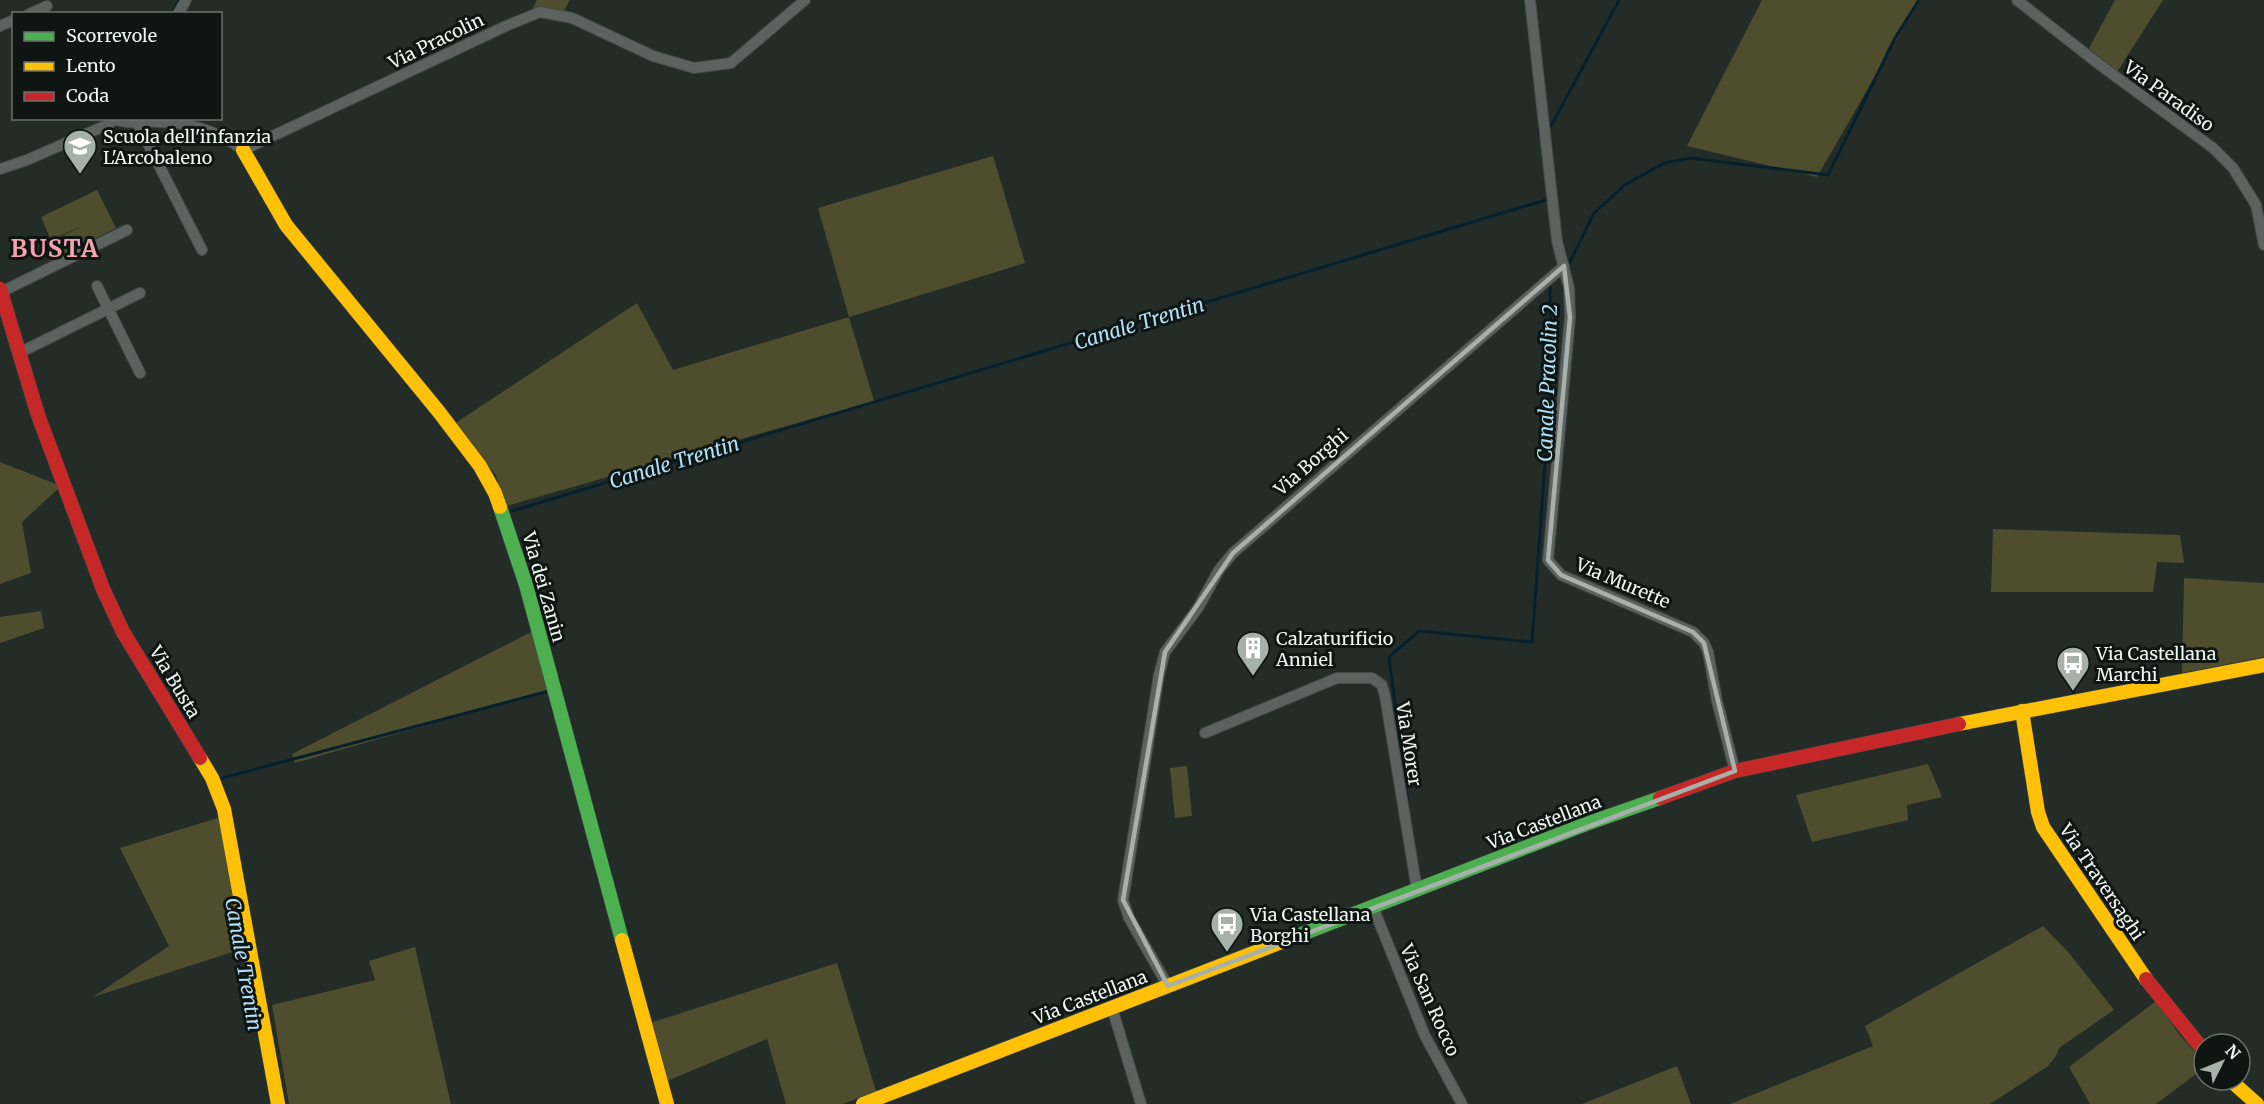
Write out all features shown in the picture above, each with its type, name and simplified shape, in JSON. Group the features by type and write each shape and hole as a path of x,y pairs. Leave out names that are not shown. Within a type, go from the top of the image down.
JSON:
{"street":[{"name":"Via Pracolin","path":"243,150 540,12 572,18 653,56 694,68 731,63 805,0"},
{"path":"1530,0 1557,241 1564,266"},
{"name":"Via Paradiso","path":"2018,0 2220,155 2233,168 2256,205 2264,245"},
{"path":"34,12 47,6"},
{"path":"0,169 27,160 115,120"},
{"path":"119,120 192,125 217,133 243,150"},
{"path":"136,122 202,250"},
{"name":"Via dei Zanin","path":"243,150 286,225 439,412 480,466 495,493 526,585 667,1104"},
{"path":"0,291 127,230"},
{"name":"Via Murette","path":"1564,266 1569,288 1570,317 1548,560 1561,574 1693,632 1704,643 1735,771"},
{"name":"Via Borghi","path":"1168,986 1129,918 1123,900 1159,675 1165,652 1198,608 1219,570 1233,553 1564,266"},
{"path":"97,286 140,373"},
{"name":"Via Busta","path":"0,291 38,415 103,589 123,632 199,757 218,793 227,823 278,1104"},
{"path":"19,353 140,293"},
{"name":"Via Castellana","path":"863,1104 1586,824 1735,771 2022,711 2264,665"},
{"name":"Via Morer","path":"1205,733 1337,678 1372,678 1382,686 1385,696 1417,890"},
{"name":"Via Traversaghi","path":"2022,711 2038,812 2043,827 2112,930 2192,1038"},
{"name":"Via San Rocco","path":"1373,907 1425,1036 1462,1104"},
{"path":"1112,1008 1141,1104"},
{"path":"2244,1092 2257,1104"}],"highlighted area":[{"path":"1564,266 1570,317 1548,560 1561,575 1693,632 1704,643 1735,771 1168,986 1123,900 1165,652 1233,553"}],"shaded area":[{"path":"537,0 570,0 562,14 528,18"},
{"path":"1762,0 1919,0 1817,177 1687,146"},
{"path":"2115,0 2163,0 2117,72 2089,48"},
{"path":"993,156 1025,263 849,317 818,208"},
{"path":"97,190 116,228 58,257 51,242 84,225 51,240 41,217"},
{"path":"637,303 673,370 849,317 874,401 503,507 496,475 454,424"},
{"path":"0,462 61,486 22,522 31,573 0,584"},
{"path":"1993,529 2180,535 2184,563 2157,562 2153,592 1991,592"},
{"path":"2184,578 2264,583 2264,657 2182,673"},
{"path":"41,611 44,628 0,643 0,617"},
{"path":"539,628 555,688 295,763 292,754"},
{"path":"1928,764 1942,797 1907,805 1908,820 1812,842 1796,795"},
{"path":"1187,766 1192,816 1175,818 1170,768"},
{"path":"221,817 245,948 93,997 169,946 120,848"},
{"path":"2043,926 2069,953 2114,1010 2059,1048 2048,1066 1990,1104 1730,1104 1873,1046 1865,1026"},
{"path":"415,947 451,1104 289,1104 272,1005 375,980 369,961"},
{"path":"837,963 876,1091 843,1104 786,1104 767,1039 667,1081 650,1023"},
{"path":"2156,1001 2192,1049 2192,1077 2156,1104 2090,1104 2069,1067"},
{"path":"1677,1066 1691,1104 1582,1104"}],"waterway":[{"path":"173,12 179,0"},
{"name":"Canale Trentin","path":"1540,136 1539,129 1551,126 1619,0"},
{"name":"Canale Pracolin 2","path":"1568,266 1594,213 1625,185 1664,163 1690,158 1828,175 1895,38 1919,0"},
{"name":"Canale Trentin","path":"512,511 1549,199"},
{"name":"Canale Pracolin 2","path":"1408,804 1389,657 1419,631 1532,642 1551,381 1550,282"},
{"name":"Canale Trentin","path":"222,778 549,691"}],"traffic: fast":[{"path":"500,507 526,585 622,940"},
{"path":"1284,941 1586,824 1660,798"}],"traffic: slow":[{"path":"243,150 286,225 439,412 480,466 500,507"},
{"path":"1959,724 2264,665"},
{"path":"2022,711 2038,812 2043,827 2146,979"},
{"path":"200,758 212,778 224,809 278,1104"},
{"path":"622,940 667,1104"},
{"path":"863,1104 1284,941"},
{"path":"2244,1092 2257,1104"}],"traffic: jam":[{"path":"0,289 38,415 103,589 123,632 200,758"},
{"path":"1660,798 1735,771 1959,724"},
{"path":"2146,979 2192,1036"}],"place":[{"name":"Scuola dell'infanzia L'Arcobaleno","path":"80,175"},
{"name":"Calzaturificio Anniel","path":"1253,677"},
{"name":"Via Castellana Marchi","path":"2073,692"},
{"name":"Via Castellana Borghi","path":"1227,953"}],"district":[{"name":"BUSTA","path":"55,248"}]}
